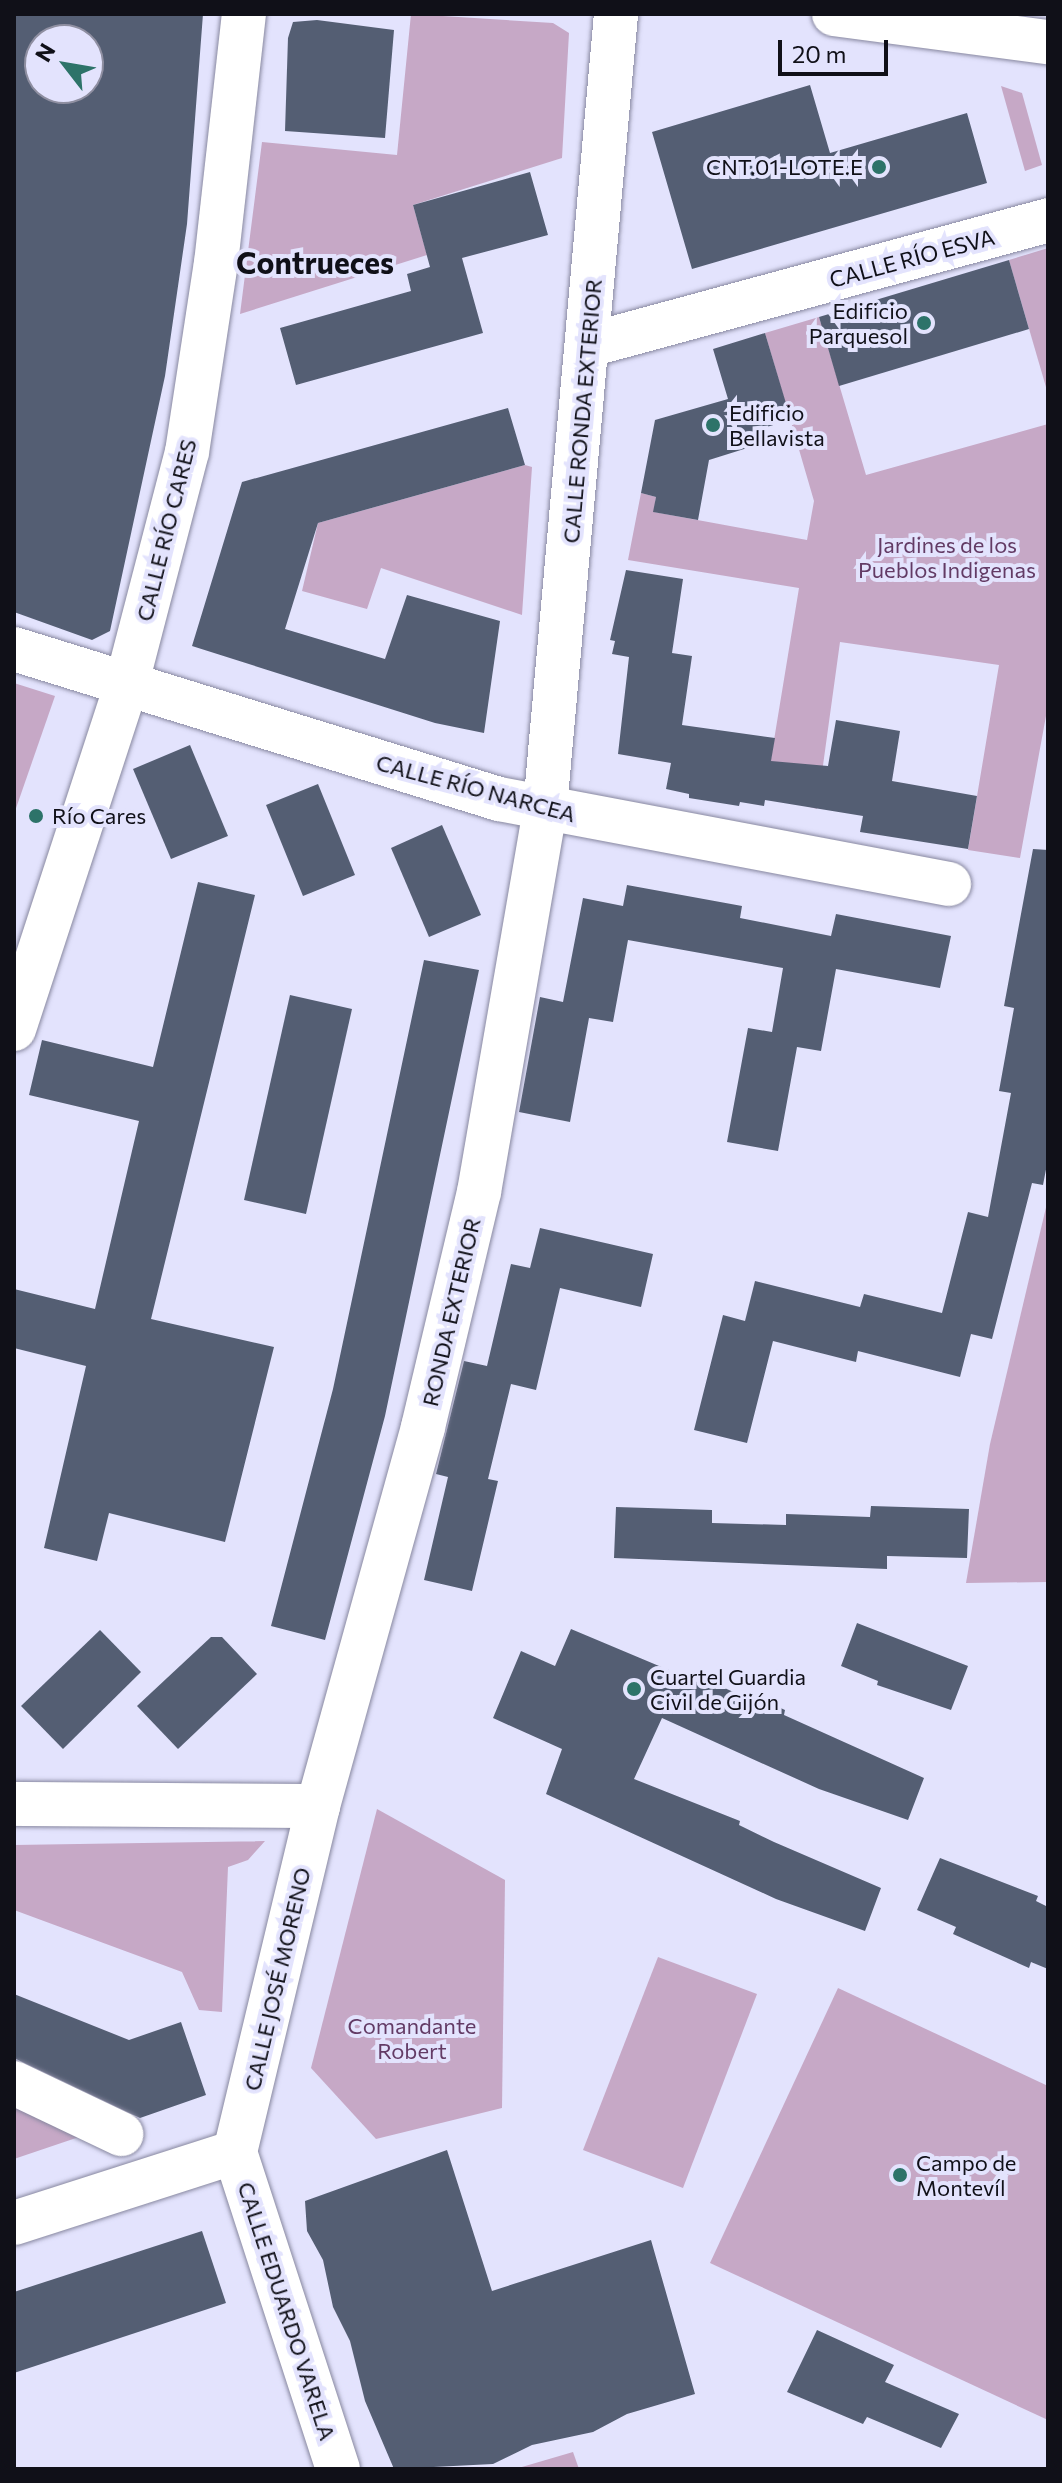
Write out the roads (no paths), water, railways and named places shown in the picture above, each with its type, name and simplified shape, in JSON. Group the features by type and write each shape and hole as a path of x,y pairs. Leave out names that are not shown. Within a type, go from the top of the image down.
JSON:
{"street":[{"name":"CALLE RÍO CARES","path":"14,1029 126,686 187,452 216,263 244,14"},
{"name":"CALLE RONDA EXTERIOR","path":"545,808 589,345 616,14"},
{"path":"834,14 1048,42"},
{"name":"CALLE RÍO ESVA","path":"589,345 1048,220"},
{"name":"CALLE RÍO NARCEA","path":"14,649 126,686 545,808 949,884"},
{"name":"RONDA EXTERIOR","path":"318,1806 423,1427 476,1206 545,808"},
{"path":"14,1804 318,1806"},
{"name":"CALLE JOSÉ MORENO","path":"235,2152 318,1806"},
{"path":"14,2083 121,2134"},
{"path":"14,2223 235,2152"},
{"name":"CALLE EDUARDO VARELA","path":"235,2152 338,2469"}],"place":[{"name":"CNT.01-LOTE.E","path":"879,167"},
{"name":"Edificio Parquesol","path":"924,323"},
{"name":"Edificio Bellavista","path":"713,425"},
{"name":"Río Cares","path":"36,816"},
{"name":"Cuartel Guardia Civil de Gijón","path":"634,1689"},
{"name":"Campo de Montevíl","path":"900,2175"}],"district":[{"name":"Contrueces","path":"315,262"}],"park label":[{"name":"Jardines de los Pueblos Indigenas","path":"947,556"},
{"name":"Comandante Robert","path":"412,2038"}]}
